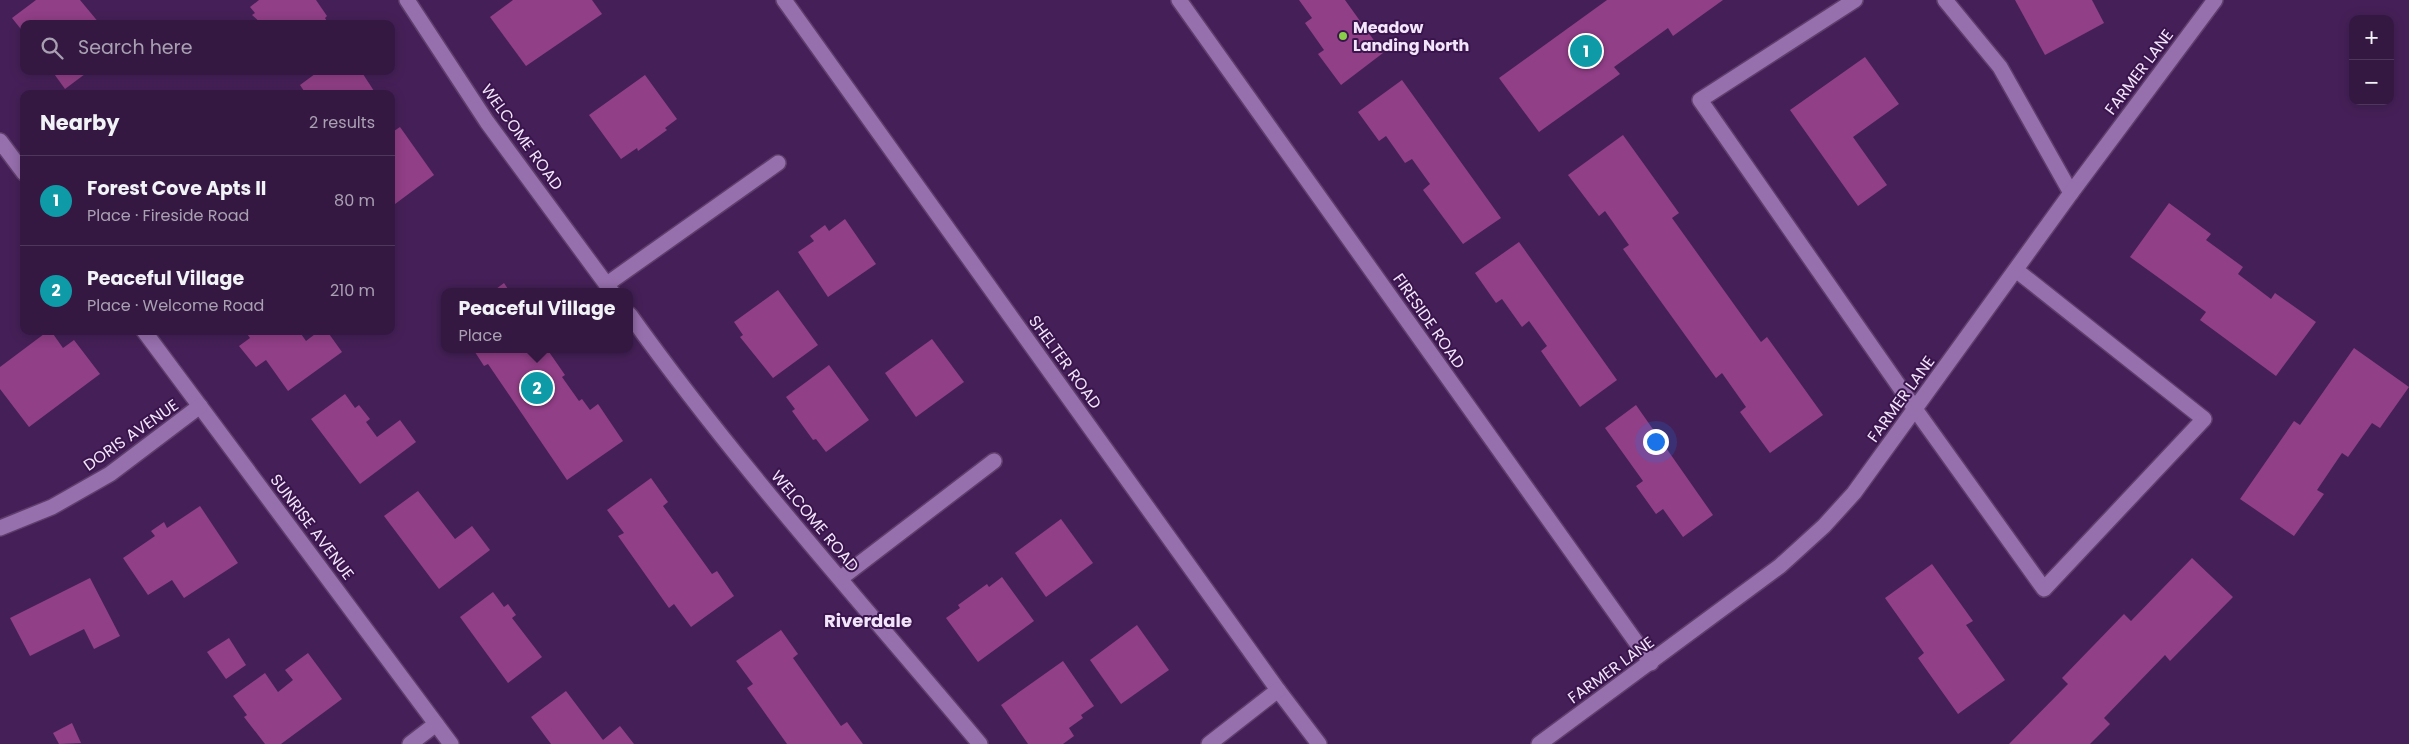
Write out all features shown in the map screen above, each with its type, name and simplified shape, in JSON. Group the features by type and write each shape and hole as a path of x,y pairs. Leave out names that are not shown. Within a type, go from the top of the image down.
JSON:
{"street":[{"name":"WELCOME ROAD","path":"407,0 487,122 610,288"},
{"name":"SHELTER ROAD","path":"784,0 1278,690 1320,744"},
{"name":"FIRESIDE ROAD","path":"1179,0 1651,663"},
{"path":"1855,0 1700,100 1915,409 2044,589 2204,419 2016,270"},
{"path":"1946,0 2000,67 2071,193"},
{"name":"FARMER LANE","path":"1539,744 1780,566 1824,526 1854,493 2071,193 2215,0"},
{"path":"0,141 20,168"},
{"path":"610,288 778,163"},
{"name":"WELCOME ROAD","path":"633,320 662,361 771,496 980,744"},
{"name":"SUNRISE AVENUE","path":"147,335 451,744"},
{"name":"DORIS AVENUE","path":"0,528 52,507 110,474 200,406"},
{"path":"841,578 994,461"},
{"path":"1209,744 1278,690"},
{"path":"410,744 436,724"}],"building":[{"path":"36,0 80,0 97,20 20,20 20,28 12,18"},
{"path":"259,0 316,0 327,16 325,18 326,20 258,20 252,15 255,13 250,7"},
{"path":"513,0 592,0 602,14 526,66 490,17"},
{"name":"Meadow Landing North","path":"1299,0 1345,0 1383,53 1341,85 1318,54 1324,50 1305,23 1312,18"},
{"path":"1607,0 1723,0 1673,36 1668,28 1614,67 1620,74 1539,132 1499,78"},
{"path":"2015,0 2092,0 2104,23 2045,55"},
{"path":"1865,57 1899,104 1853,137 1887,185 1858,206 1790,110"},
{"path":"55,75 84,75 65,89"},
{"path":"314,75 364,75 373,90 303,90 300,85"},
{"path":"645,75 677,119 665,128 667,130 638,151 637,148 621,159 589,115"},
{"path":"1402,80 1501,218 1463,244 1423,190 1430,184 1412,159 1405,163 1386,136 1379,141 1358,112"},
{"path":"400,127 434,175 395,204 395,130"},
{"path":"1623,135 1679,213 1672,218 1761,342 1767,337 1823,415 1770,453 1740,412 1746,407 1722,373 1716,378 1623,249 1629,245 1605,211 1599,216 1568,175"},
{"path":"2169,203 2211,234 2206,240 2243,267 2238,274 2271,299 2275,293 2316,322 2276,376 2200,320 2206,312 2130,257"},
{"path":"845,219 876,264 828,297 798,252 814,241 810,236 825,225 829,231"},
{"path":"1519,242 1617,380 1580,407 1541,351 1547,346 1529,321 1522,327 1502,299 1496,303 1475,273"},
{"path":"504,283 507,288 497,288"},
{"path":"778,290 818,345 773,378 740,337 743,335 734,322"},
{"path":"43,335 54,335 63,348 74,340 100,374 29,427 0,389 0,367"},
{"path":"248,335 302,335 306,341 314,335 330,335 342,352 288,391 266,360 256,367 239,346 250,338"},
{"path":"932,339 964,382 916,417 885,373"},
{"path":"2354,348 2409,387 2380,428 2372,423 2348,457 2342,453 2317,490 2324,494 2294,536 2240,499 2294,421 2300,425"},
{"path":"476,353 550,353 565,375 562,377 579,401 582,399 590,410 598,404 623,441 567,480 488,364 484,366"},
{"path":"829,365 869,420 826,452 816,439 813,440 792,411 795,409 786,397"},
{"path":"345,394 355,408 359,405 370,419 366,422 377,437 400,420 416,442 360,484 311,419"},
{"path":"1636,405 1713,515 1683,537 1663,509 1656,514 1636,486 1643,481 1605,428"},
{"path":"651,478 668,502 663,506 712,574 717,571 734,596 691,627 674,604 669,608 618,536 624,533 607,510"},
{"path":"418,491 455,539 472,526 490,550 439,589 384,516"},
{"path":"200,506 238,563 184,598 172,580 148,595 123,558 155,536 151,531 164,522 167,528"},
{"path":"1061,519 1093,563 1046,597 1015,553"},
{"path":"2192,558 2233,597 2170,661 2165,655 2104,718 2110,724 2090,744 2009,744 2068,684 2062,678 2124,614 2131,621"},
{"path":"1932,564 1973,621 1966,625 2005,680 1958,714 1918,658 1924,653 1885,598"},
{"path":"1002,577 1034,621 978,662 946,618 960,608 958,605 987,584 989,587"},
{"path":"90,578 120,636 94,649 84,629 30,656 10,618"},
{"path":"493,592 504,607 508,604 516,615 512,618 542,657 508,683 460,617"},
{"path":"1137,625 1169,670 1121,704 1090,660"},
{"path":"781,630 798,654 793,658 841,726 847,722 863,744 787,744 747,688 753,684 736,661"},
{"path":"229,638 246,665 226,679 207,652"},
{"path":"308,653 342,699 281,744 265,744 244,717 247,715 233,696 265,673 278,692 293,680 285,670"},
{"path":"1063,661 1094,706 1081,715 1083,718 1069,728 1074,736 1063,744 1028,744 1001,705"},
{"path":"566,691 603,740 620,726 634,744 551,744 531,717"},
{"path":"72,723 81,743 59,744 53,733"}],"place":[{"name":"Meadow Landing North","path":"1343,36"},
{"name":"Forest Cove Apts II","path":"1586,51"},
{"name":"Peaceful Village","path":"537,388"}],"district":[{"name":"Riverdale","path":"868,620"}]}
